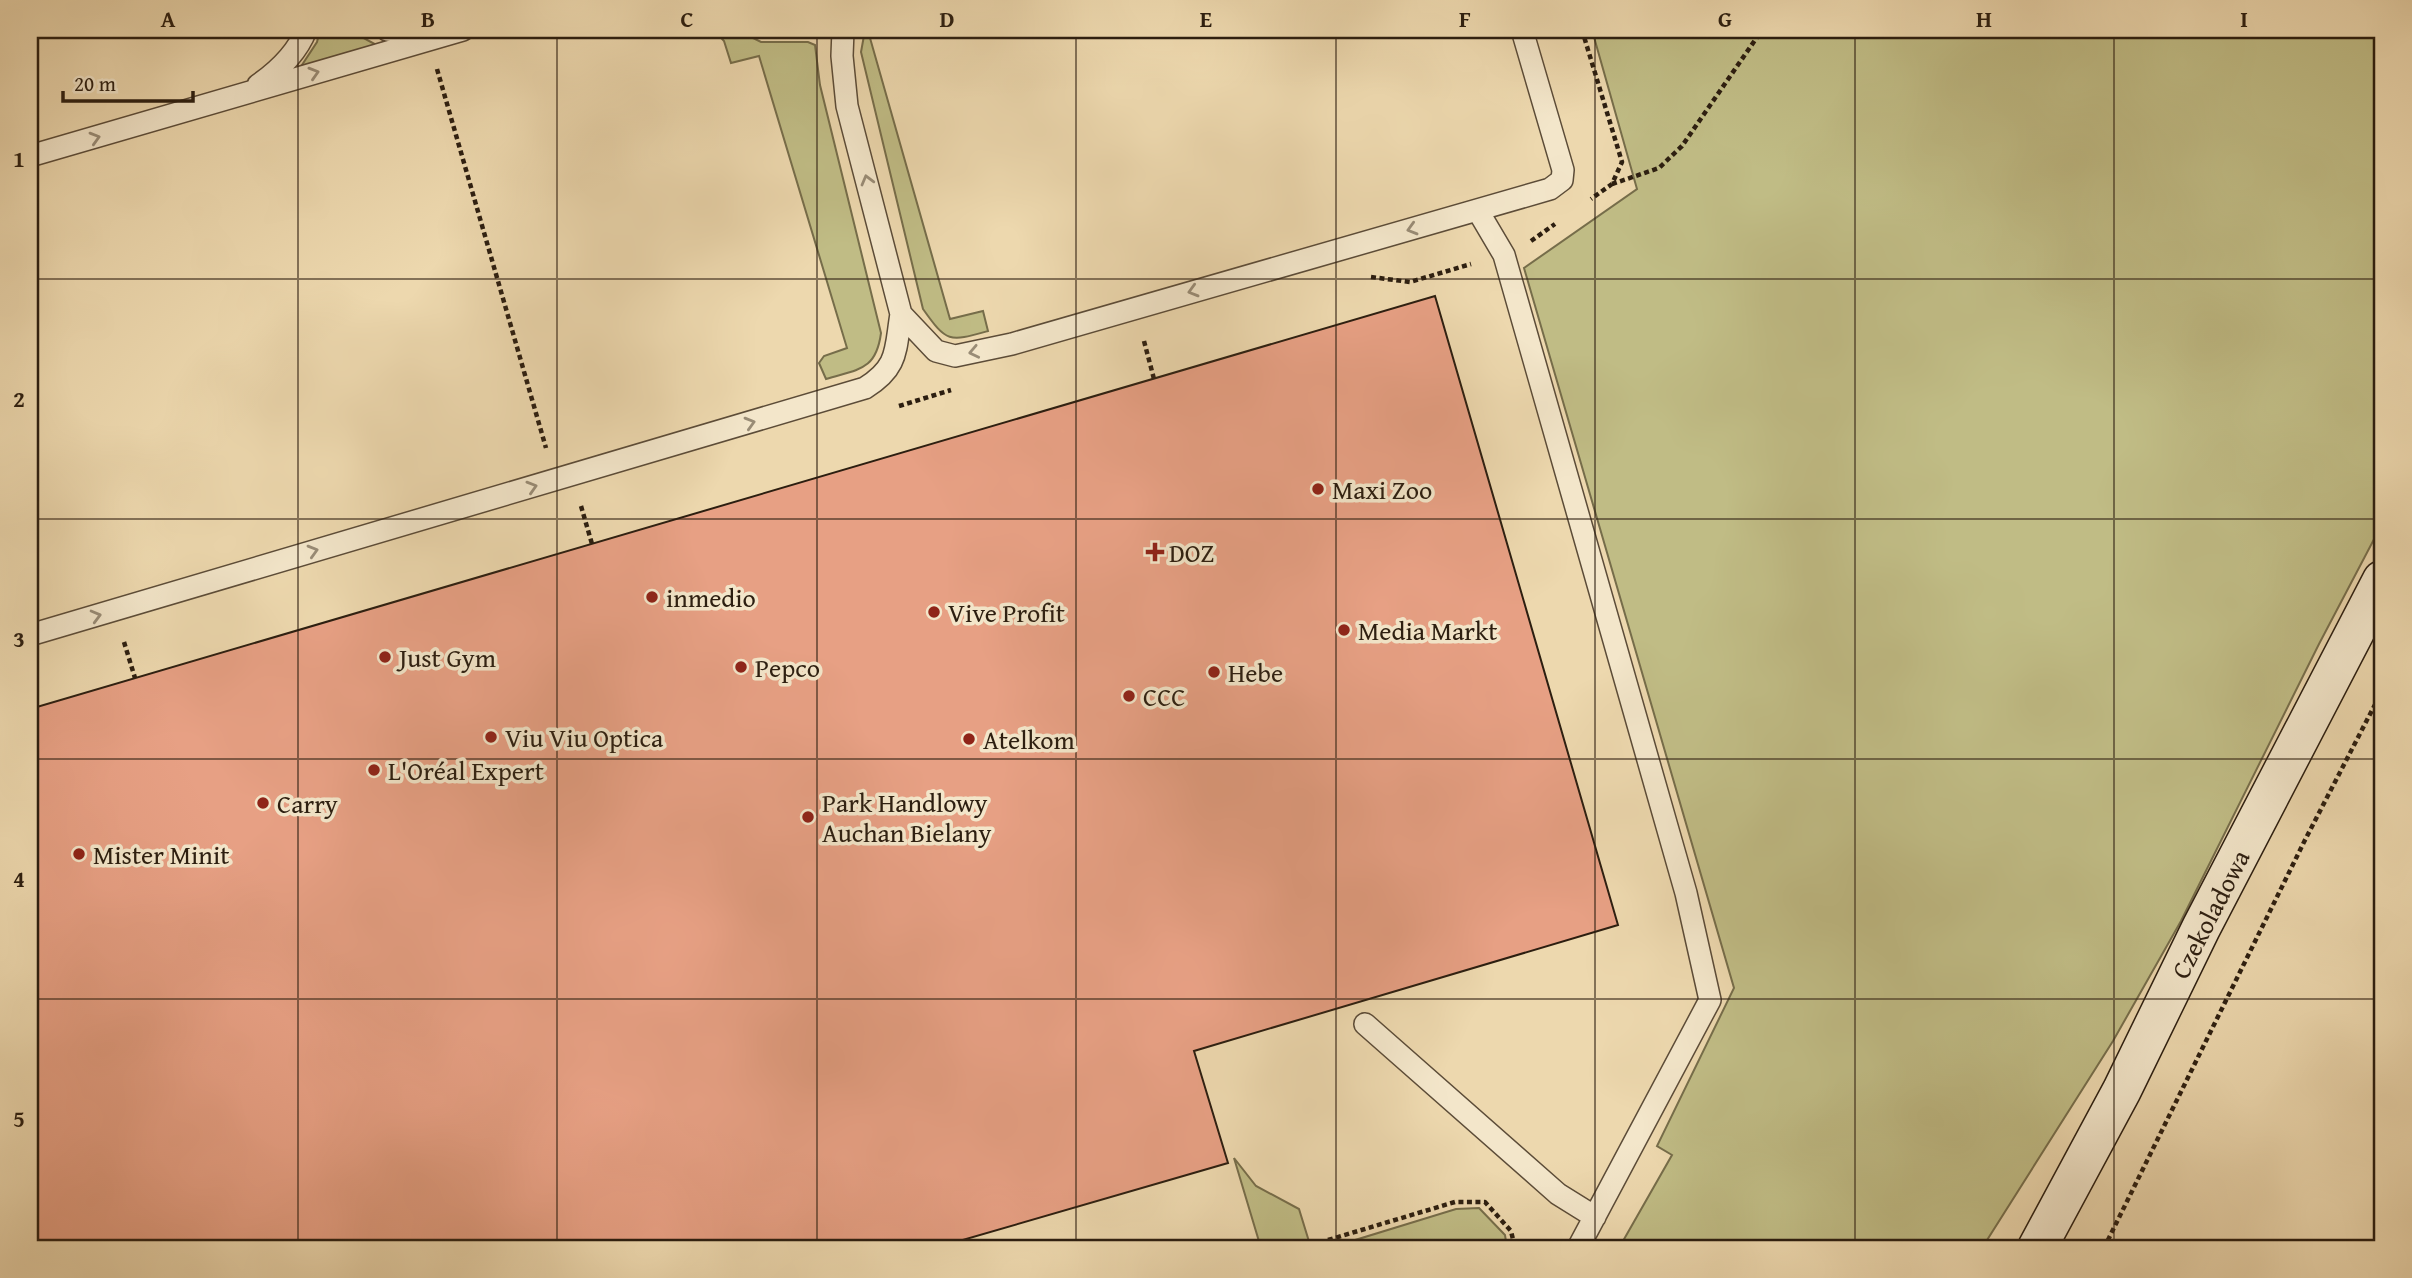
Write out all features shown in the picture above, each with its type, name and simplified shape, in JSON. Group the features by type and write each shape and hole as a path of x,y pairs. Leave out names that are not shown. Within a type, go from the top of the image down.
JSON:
{"main road":[{"name":"Czekoladowa","path":"2038,1248 2122,1090 2201,928 2382,580"}],"lane":[{"path":"248,93 281,66 296,49 306,30"},
{"path":"387,30 413,35 442,36"},
{"path":"30,156 463,30"},
{"path":"30,635 865,388 883,377 894,360 901,314 847,106 842,56 843,30"},
{"path":"901,314 936,351 955,356 1012,344 1550,189 1562,180 1563,170 1521,30"},
{"path":"1478,211 1504,254 1686,893 1710,1000 1578,1248"},
{"path":"1365,1024 1558,1194 1595,1217"}],"path":[{"path":"1612,184 1659,168 1682,146 1762,30"},
{"path":"437,68 555,480"},
{"path":"1142,333 1154,379"},
{"path":"579,499 592,544"},
{"path":"123,636 135,678"},
{"path":"2104,1248 2382,691"},
{"path":"1328,1240 1455,1202 1485,1202 1511,1231 1515,1248"}],"shaded area":[{"path":"320,30 349,30 382,48 298,71 317,42"},
{"path":"714,30 737,30 761,42 808,42 815,45 820,85 881,333 875,355 870,362 856,370 826,379 819,363 824,356 847,348 759,56 731,63 724,41"},
{"path":"865,30 899,30 870,38 950,319 983,311 988,331 965,337 950,337 938,328 923,309 861,52"},
{"path":"1592,30 2382,30 2382,524 2181,921 2113,1041 1982,1248 1619,1248 1672,1155 1657,1146 1734,988 1524,268 1637,189"},
{"path":"1234,1158 1256,1186 1299,1209 1311,1248 1261,1248"},
{"path":"1479,1208 1505,1235 1507,1248 1355,1248 1352,1241 1456,1209"}],"building":[{"name":"Park Handlowy Auchan Bielany","path":"1435,296 1618,925 1194,1051 1228,1163 935,1248 30,1248 30,709"}],"place":[{"name":"Maxi Zoo","path":"1318,489"},
{"name":"DOZ","path":"1155,552"},
{"name":"inmedio","path":"652,597"},
{"name":"Vive Profit","path":"934,612"},
{"name":"Media Markt","path":"1344,630"},
{"name":"Just Gym","path":"385,657"},
{"name":"Pepco","path":"741,667"},
{"name":"Hebe","path":"1214,672"},
{"name":"CCC","path":"1129,696"},
{"name":"Viu Viu Optica","path":"491,737"},
{"name":"Atelkom","path":"969,739"},
{"name":"L'Oréal Expert","path":"374,770"},
{"name":"Carry","path":"263,803"},
{"name":"Park Handlowy Auchan Bielany","path":"808,817"},
{"name":"Mister Minit","path":"79,854"}]}
